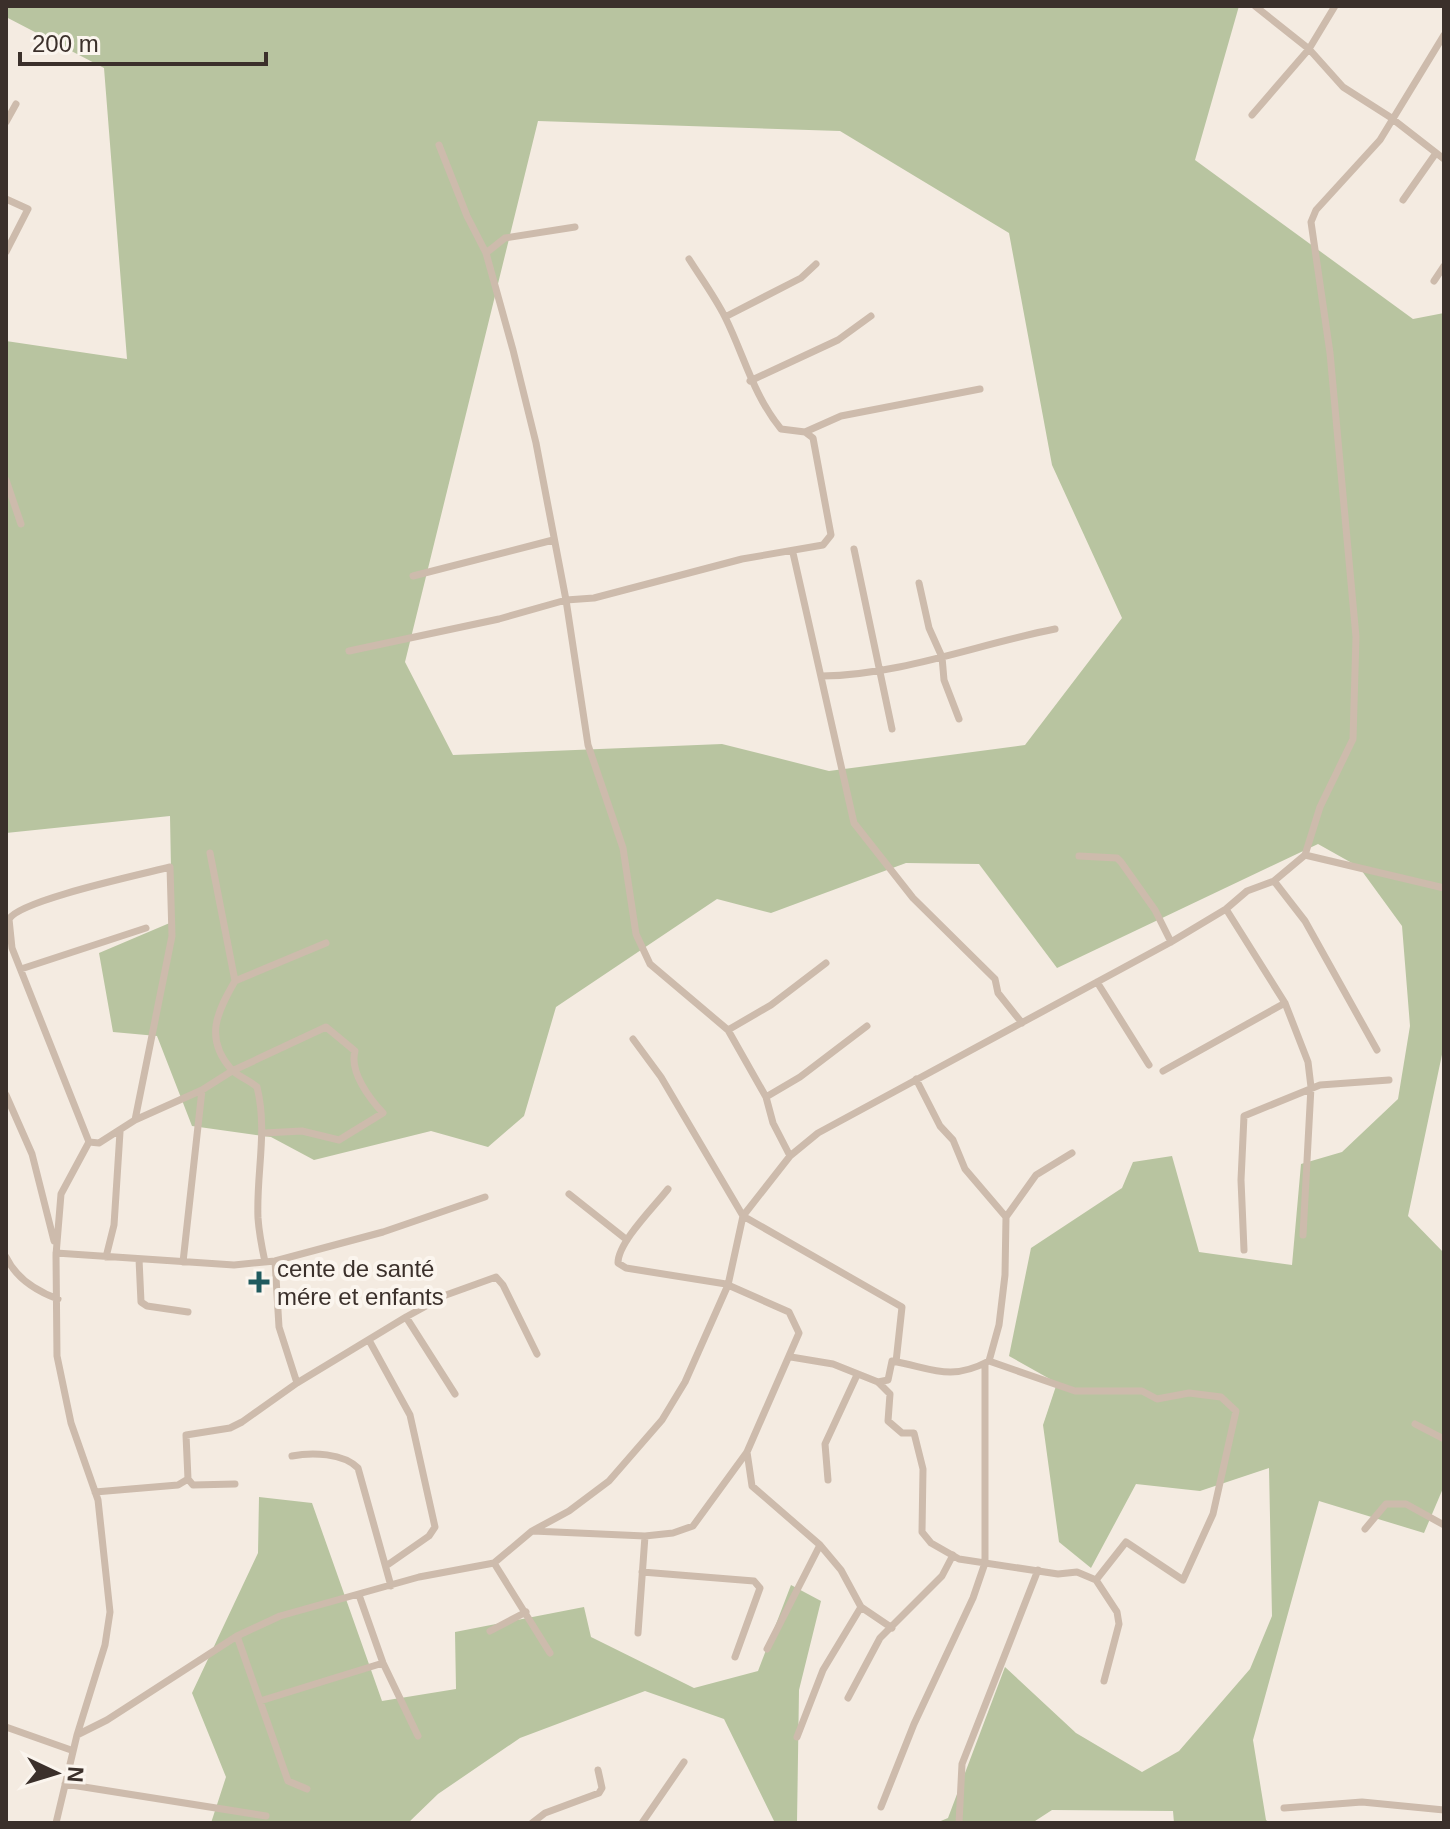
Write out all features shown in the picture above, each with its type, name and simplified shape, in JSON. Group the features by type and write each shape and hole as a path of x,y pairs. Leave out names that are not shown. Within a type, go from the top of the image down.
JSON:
{"street":[{"path":"1255,6 1309,49 1343,87 1390,117 1444,159"},
{"path":"1252,115 1309,49 1335,6"},
{"path":"77,1735 107,1720 237,1636 280,1616 391,1586 494,1563 532,1531 569,1511 609,1481 654,1431 685,1382 727,1284 743,1216 790,1156 837,1121 1171,942 1226,909 1247,891 1274,881 1305,855 1320,807 1353,739 1357,680 1333,383 1311,222 1316,210 1380,140 1390,117 1444,35"},
{"path":"6,122 16,104"},
{"path":"439,145 486,253 536,443 566,600 588,745 623,848 636,934 650,964 728,1030 766,1097 773,1123 790,1156"},
{"path":"1403,200 1436,153"},
{"path":"6,199 28,209 6,252"},
{"path":"486,253 505,238 575,227"},
{"path":"349,651 499,619 566,600 594,598 742,559 793,553 823,545 831,535 813,438 805,432 781,429 750,381 725,317 689,259"},
{"path":"725,317 801,278 816,264"},
{"path":"1434,281 1444,266"},
{"path":"750,381 838,340 871,316"},
{"path":"805,432 841,416 980,389"},
{"path":"6,480 21,524"},
{"path":"413,576 553,540"},
{"path":"854,549 892,729"},
{"path":"793,553 854,823 913,898 995,979 998,993 1022,1023"},
{"path":"919,583 929,628 942,657 944,680 959,719"},
{"path":"822,676 942,657 991,641 1055,629"},
{"path":"210,853 220,919 235,981"},
{"path":"1305,855 1444,888"},
{"path":"1079,856 1117,858 1155,910 1171,942"},
{"path":"56,1823 71,1750 105,1645 110,1612 95,1492 71,1423 58,1369 56,1255 61,1194 89,1142 8,928 12,914 73,892 170,867 172,936 135,1120"},
{"path":"1274,881 1305,921 1377,1050"},
{"path":"1226,909 1285,1003 1308,1062 1310,1091 1303,1235"},
{"path":"21,969 146,928"},
{"path":"265,1262 258,1218 264,1133 257,1087 232,1071 213,1037 214,1022 235,981 326,943"},
{"path":"728,1030 771,1005 826,963"},
{"path":"1097,982 1149,1065"},
{"path":"1163,1071 1285,1003"},
{"path":"766,1097 800,1077 867,1026"},
{"path":"89,1142 99,1143 135,1120 326,1027 355,1051 353,1059 363,1085 383,1113 339,1140 302,1131 264,1133"},
{"path":"633,1039 661,1077 743,1216 902,1307 896,1362"},
{"path":"881,1807 914,1724 973,1598 985,1563 987,1362 1001,1312 1008,1235 1006,1217 965,1169 953,1140 940,1126 916,1079"},
{"path":"1244,1250 1241,1180 1244,1116 1320,1085 1389,1080"},
{"path":"183,1262 202,1090"},
{"path":"6,1095 32,1154 47,1204 56,1255"},
{"path":"106,1257 114,1225 120,1132"},
{"path":"1006,1217 1036,1175 1072,1153"},
{"path":"532,1531 645,1536 673,1533 693,1526 747,1452 791,1357 799,1333 789,1312 727,1284 621,1267 618,1257 627,1240 668,1189"},
{"path":"569,1194 627,1240"},
{"path":"56,1255 183,1262 275,1261 383,1232 485,1197"},
{"path":"6,1257 11,1267 39,1292 58,1299"},
{"path":"139,1259 141,1302 147,1306 188,1312"},
{"path":"275,1261 279,1327 297,1383"},
{"path":"235,1484 193,1485 188,1479 186,1435 230,1428 297,1383 446,1295 496,1277 537,1354"},
{"path":"406,1317 455,1394"},
{"path":"370,1342 410,1415 435,1527 429,1536 386,1566"},
{"path":"791,1357 833,1364 878,1382 890,1394 888,1421 902,1433 914,1433 918,1443 923,1469 922,1532 931,1543 959,1559 1077,1572 1096,1580 1117,1612 1119,1624 1104,1681"},
{"path":"878,1382 888,1380 892,1361 946,1374 987,1362 1075,1391 1142,1391 1157,1399 1189,1393 1221,1397 1236,1411 1213,1514 1183,1580 1126,1542 1096,1580"},
{"path":"828,1480 825,1444 857,1375"},
{"path":"1415,1424 1444,1439"},
{"path":"747,1452 752,1486 820,1545 841,1570 861,1607 892,1628"},
{"path":"292,1456 322,1454 351,1461 358,1468 391,1586"},
{"path":"95,1492 178,1485 188,1479"},
{"path":"1365,1529 1386,1504 1406,1504 1444,1525"},
{"path":"638,1633 645,1536"},
{"path":"767,1649 820,1545"},
{"path":"848,1698 880,1638 942,1576 953,1555"},
{"path":"494,1563 550,1653"},
{"path":"959,1823 962,1764 1038,1570"},
{"path":"642,1572 754,1581 760,1588 735,1657"},
{"path":"359,1595 383,1663 418,1736"},
{"path":"797,1737 823,1670 861,1607"},
{"path":"490,1631 526,1612"},
{"path":"237,1636 288,1781 307,1789"},
{"path":"260,1701 383,1663"},
{"path":"6,1727 71,1750"},
{"path":"642,1823 684,1762"},
{"path":"533,1823 545,1813 599,1793 602,1788 598,1770"},
{"path":"65,1784 266,1816"},
{"path":"1284,1808 1362,1802 1444,1810"}],"green space":[{"path":"6,6 1239,6 1195,160 1413,319 1444,313 1444,1045 1408,1216 1444,1253 1444,1486 1424,1533 1319,1501 1253,1740 1266,1820 1270,1823 1174,1823 1173,1811 1052,1810 1032,1823 936,1823 948,1818 1005,1667 1076,1733 1142,1772 1179,1751 1250,1669 1272,1616 1269,1468 1200,1491 1136,1484 1091,1568 1059,1542 1043,1425 1057,1383 1009,1356 1031,1248 1122,1188 1133,1162 1172,1156 1199,1252 1292,1265 1301,1164 1342,1152 1398,1099 1410,1026 1402,926 1359,867 1318,844 1057,968 979,864 906,863 771,913 717,899 556,1007 524,1116 488,1147 431,1131 314,1160 271,1137 192,1126 157,1036 113,1032 99,953 172,922 170,816 6,833 6,341 127,359 104,68 6,17","holes":["538,121 840,131 1009,233 1052,465 1122,618 1025,745 829,771 722,744 453,755 405,662"]},
{"path":"259,1497 312,1503 382,1701 456,1689 455,1632 584,1607 591,1637 694,1688 758,1671 791,1585 821,1601 799,1690 797,1823 775,1823 724,1719 645,1691 520,1738 438,1794 408,1823 211,1823 226,1777 192,1693 258,1553"}],"place":[{"name":"cente de santé mére et enfants","path":"259,1282"}]}
